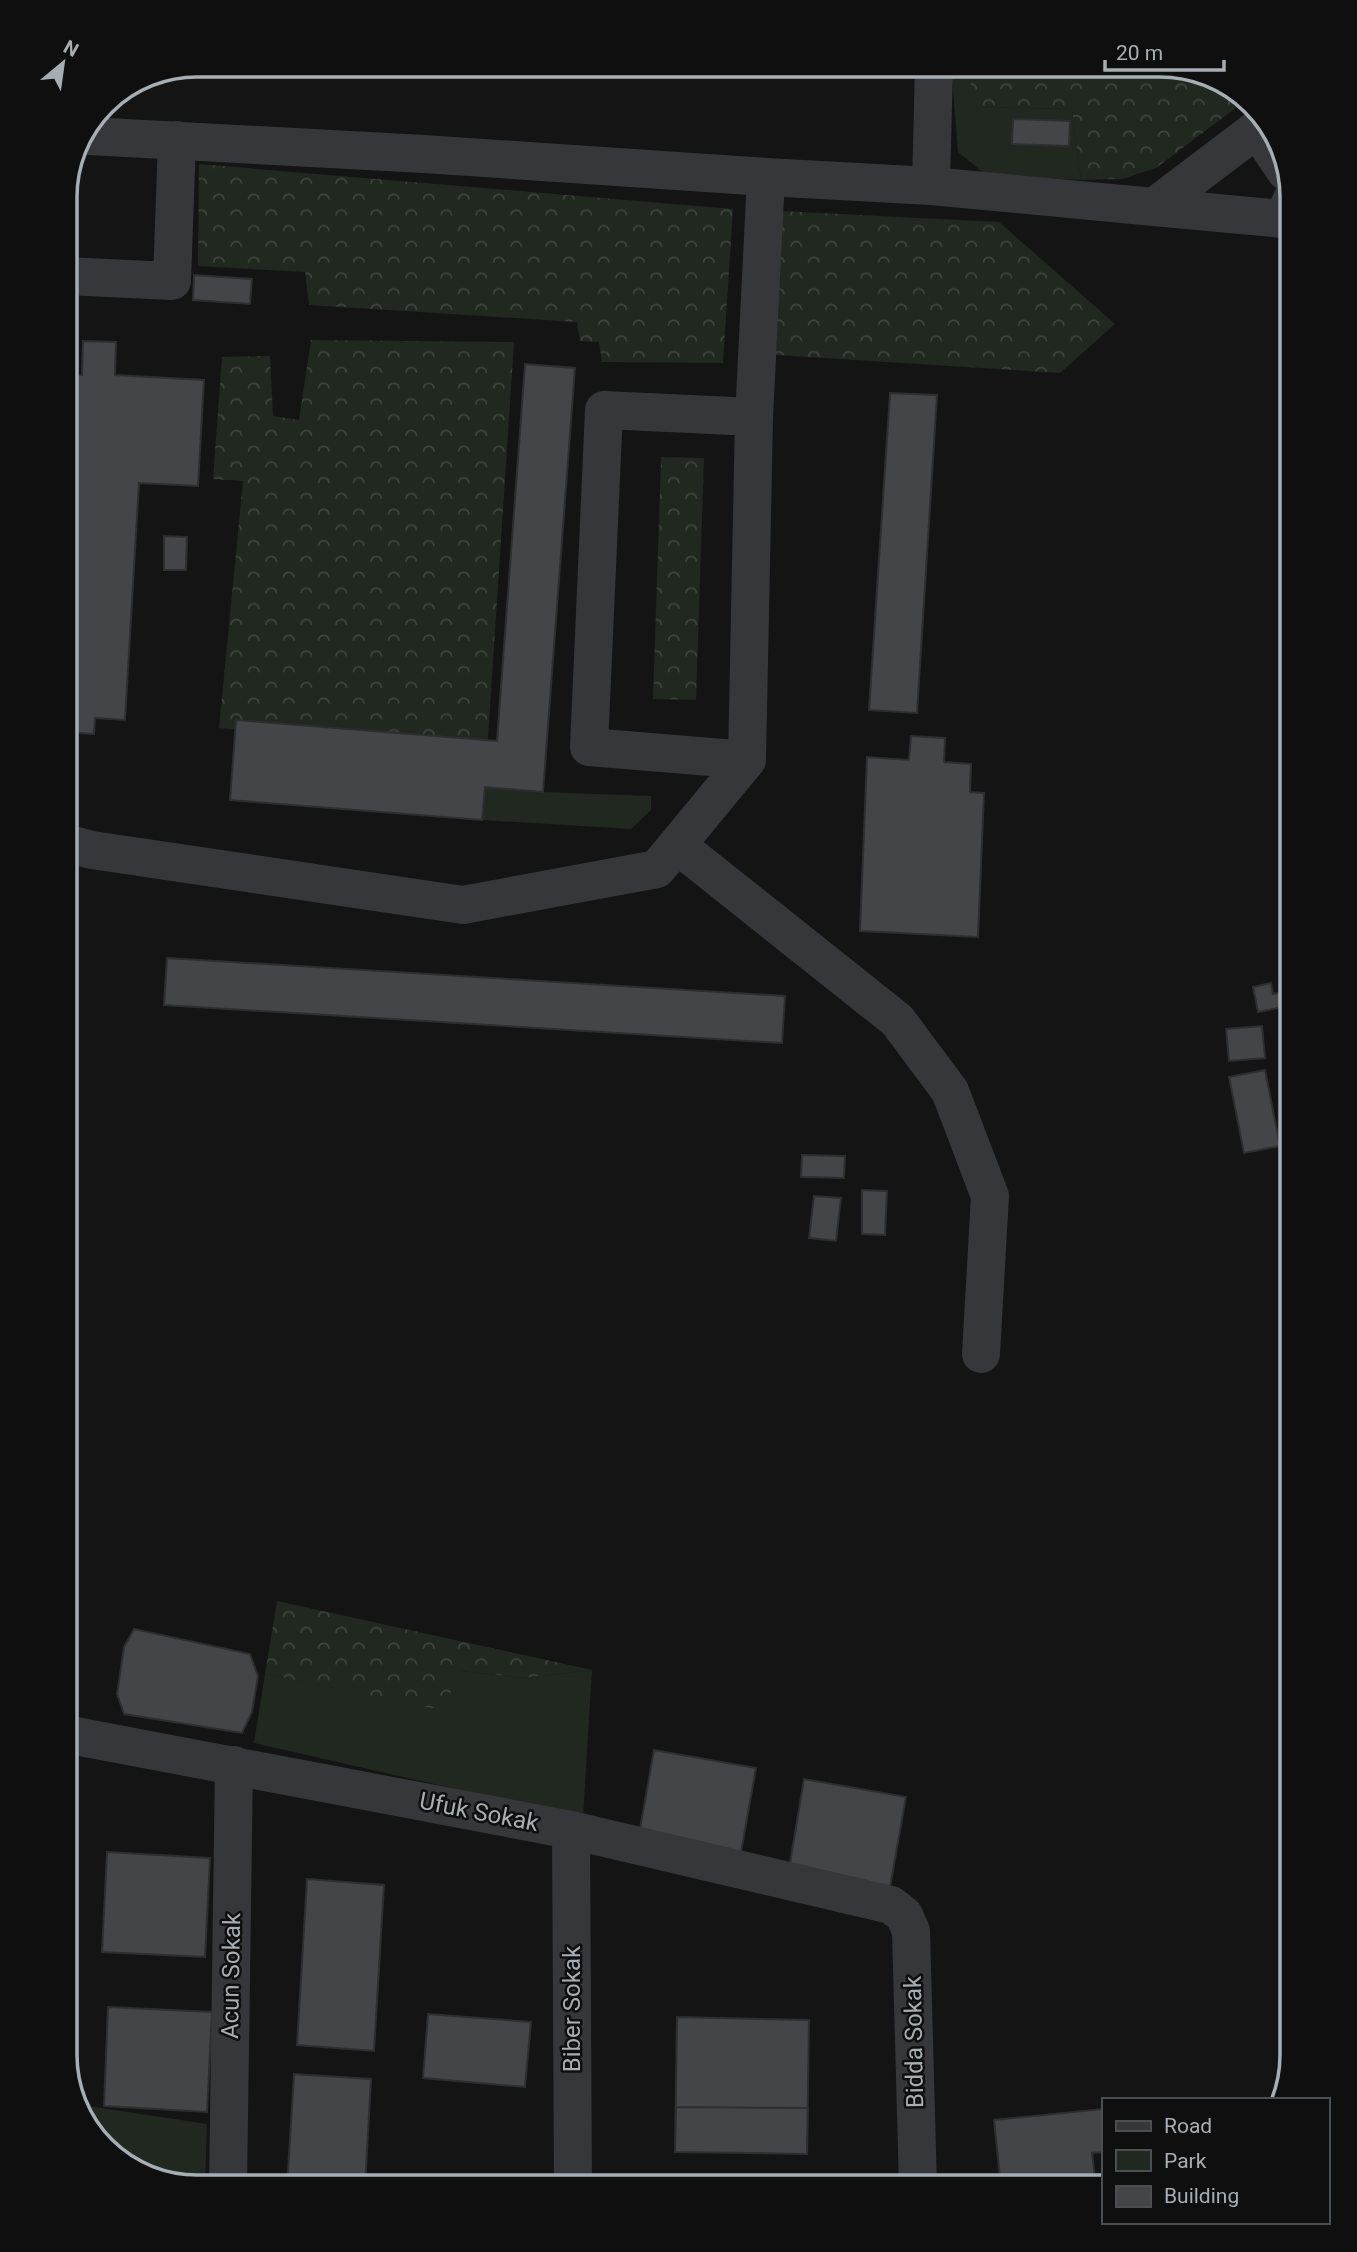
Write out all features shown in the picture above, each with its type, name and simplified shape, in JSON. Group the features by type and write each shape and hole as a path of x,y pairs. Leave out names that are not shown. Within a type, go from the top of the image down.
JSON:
{"street":[{"path":"931,186 934,77"},
{"path":"1154,206 1258,128"},
{"path":"94,136 931,186 1280,219"},
{"path":"77,277 172,281 177,141"},
{"path":"77,846 463,905 657,869 747,760 754,417 766,177"},
{"path":"747,760 589,747 604,410 754,417"},
{"path":"677,845 897,1020 950,1091 990,1196 981,1354"},
{"name":"Ufuk Sokak","path":"77,1736 571,1830 891,1905"},
{"name":"Acun Sokak","path":"228,2175 234,1765"},
{"name":"Biber Sokak","path":"571,1830 573,2175"},
{"name":"Bidda Sokak","path":"891,1905 905,1915 911,1931 918,2175"}],"green space":[{"path":"970,77 975,107 1072,109 1081,180 986,175 958,152 952,78"},
{"path":"970,77 1168,77 1213,89 1238,106 1156,168 1122,179 1081,180 1072,109 974,107"},
{"path":"199,164 733,209 723,363 602,362 599,342 580,341 577,322 309,305 305,272 198,266"},
{"path":"781,211 999,222 1115,324 1060,373 776,355"},
{"path":"311,340 514,342 487,753 219,728 243,481 213,479 222,357 270,356 273,416 299,420"},
{"path":"661,457 704,458 696,700 653,699"},
{"path":"485,787 651,796 651,810 631,829 482,820"},
{"path":"277,1601 592,1670 524,1678 461,1671 442,1710 265,1674"},
{"path":"592,1670 583,1818 254,1743 265,1674 441,1709 461,1671 524,1678"},
{"path":"88,2106 207,2124 205,2175 174,2173 144,2163 130,2155 107,2134"}],"building":[{"path":"1013,119 1070,121 1069,146 1012,144"},
{"path":"194,275 252,279 250,304 193,300"},
{"path":"83,341 116,342 115,375 204,380 198,486 139,483 125,720 95,718 94,734 77,733 77,375 82,375"},
{"path":"525,364 575,368 543,792 485,787 482,820 230,800 236,720 497,741"},
{"path":"890,393 937,395 917,713 869,710"},
{"path":"164,536 187,537 186,570 164,570"},
{"path":"911,736 945,738 944,762 971,764 970,792 984,793 978,937 860,931 867,757 909,760"},
{"path":"167,958 785,996 782,1043 164,1005"},
{"path":"1271,983 1273,994 1280,993 1280,1008 1258,1012 1253,987"},
{"path":"1262,1026 1265,1058 1229,1061 1226,1029"},
{"path":"1265,1070 1280,1146 1244,1153 1229,1077"},
{"path":"802,1155 845,1156 844,1178 801,1177"},
{"path":"862,1190 887,1191 885,1235 862,1234"},
{"path":"814,1196 841,1198 836,1241 809,1238"},
{"path":"134,1629 250,1654 258,1676 252,1712 242,1733 124,1714 117,1694 124,1647"},
{"path":"654,1750 756,1768 740,1858 638,1840"},
{"path":"804,1779 906,1797 890,1887 789,1869"},
{"path":"107,1852 210,1858 205,1957 102,1952"},
{"path":"307,1879 384,1885 374,2051 297,2045"},
{"path":"108,2007 212,2012 207,2112 104,2106"},
{"path":"428,2014 531,2022 525,2087 423,2078"},
{"path":"677,2017 809,2020 807,2154 675,2152"},
{"path":"294,2074 371,2079 366,2175 288,2175"},
{"path":"676,2107 808,2108 807,2154 675,2152"},
{"path":"1102,2109 1102,2152 1092,2153 1095,2175 1000,2175 994,2120"}]}
